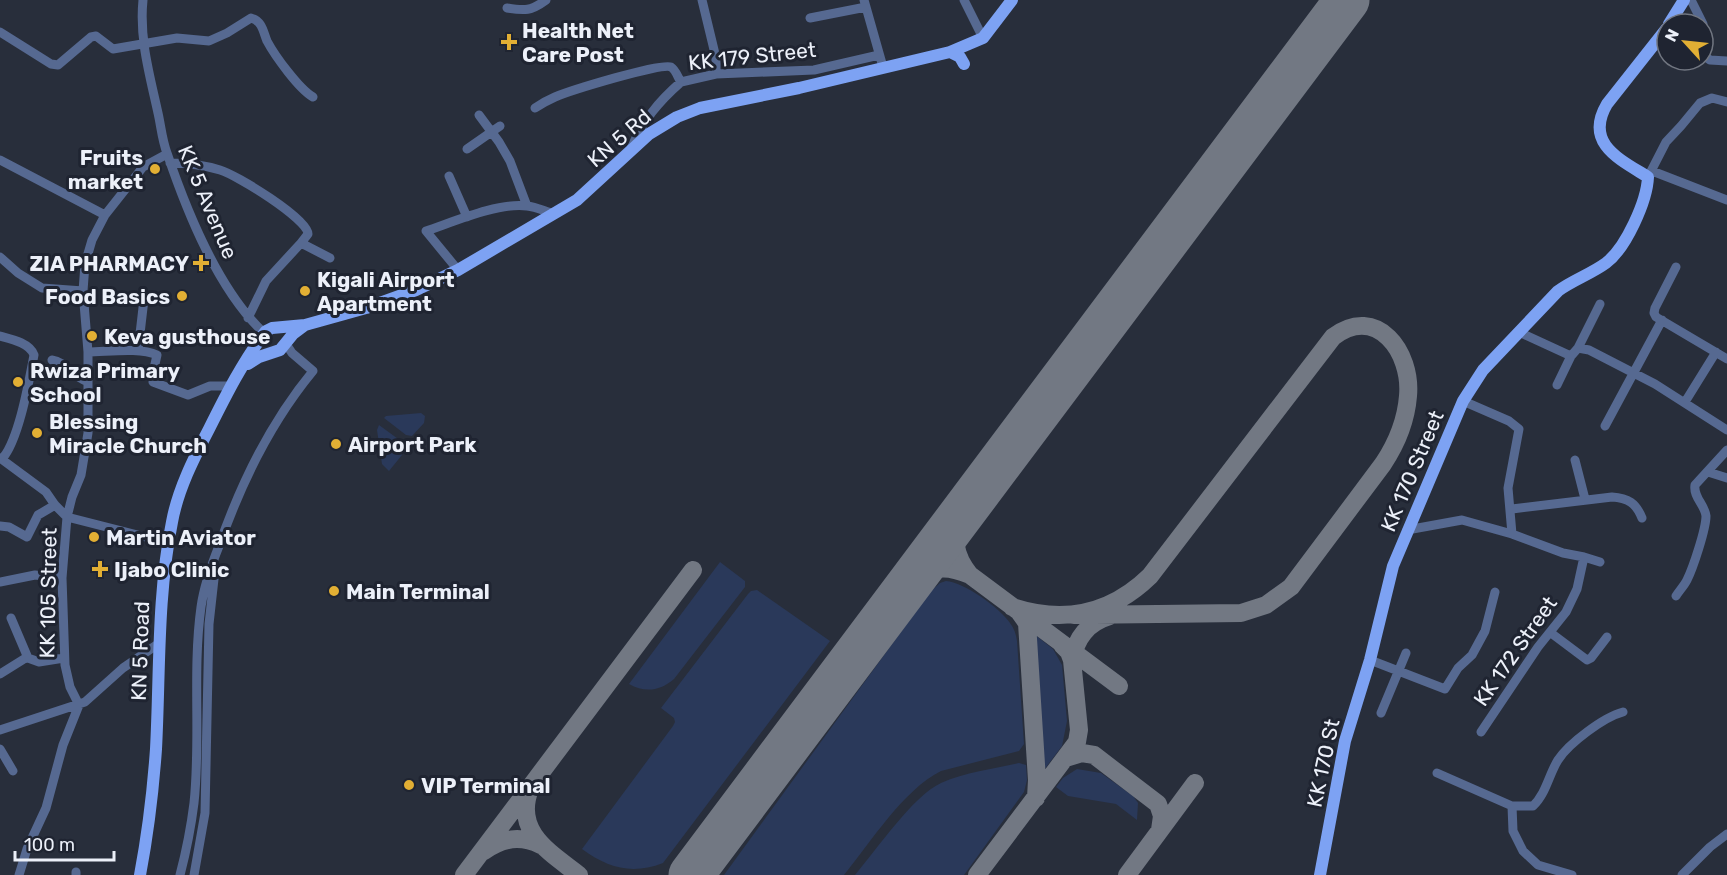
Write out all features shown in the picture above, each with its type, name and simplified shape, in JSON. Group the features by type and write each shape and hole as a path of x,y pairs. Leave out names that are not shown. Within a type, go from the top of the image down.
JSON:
{"main road":[{"path":"982,38 1012,0"},
{"name":"KN 5 Rd","path":"268,332 366,308 416,290 458,270 577,200 649,134 677,117 700,108 799,88 950,51 982,38"},
{"path":"1650,174 1626,163 1604,144 1599,135 1603,111 1655,44"},
{"path":"950,51 960,57 964,63"},
{"name":"KK 170 Street","path":"1370,660 1393,566 1463,401 1483,370 1521,333 1558,291 1607,262 1618,249 1636,217 1648,187 1650,174"},
{"name":"KN 5 Rd","path":"240,371 259,357 280,351 304,325"},
{"path":"268,332 283,332 286,343"},
{"path":"268,332 265,348 273,352"},
{"path":"240,371 268,332"},
{"name":"KN 5 Road","path":"140,875 151,805 156,749 158,644 172,520 187,477 240,371"},
{"name":"KK 170 St","path":"1320,875 1345,741 1370,660"}],"street":[{"name":"KK 5 Avenue","path":"143,0 144,45 151,87 168,158 193,221 221,276 248,318 268,332"},
{"path":"507,8 534,9 546,0"},
{"path":"702,0 716,58 716,74"},
{"path":"964,0 982,38"},
{"path":"810,18 865,4 883,67"},
{"path":"0,32 51,64 58,65 91,37 96,36 113,49 177,39 201,41 216,39 248,19 255,19 297,85 314,97"},
{"name":"KK 179 Street","path":"535,108 554,97 665,66 670,66 674,70 681,82 716,74 814,70 879,55"},
{"path":"795,70 799,88"},
{"path":"630,151 642,124 662,99 681,82"},
{"path":"1727,102 1712,98 1700,103 1666,142 1650,174 1727,200"},
{"path":"479,115 510,161 527,206"},
{"path":"467,149 500,126"},
{"path":"168,158 222,171 243,180 297,218 309,232 266,282 248,318"},
{"name":"KK 105 Street","path":"79,705 70,687 64,658 62,578 68,517 87,446 88,352 83,291 85,264 92,240 105,215 143,167 168,158"},
{"path":"0,160 105,215"},
{"path":"449,176 466,217"},
{"path":"458,270 426,231 495,209 527,206 555,214"},
{"path":"301,243 330,258"},
{"path":"0,257 18,273 42,288 83,291"},
{"path":"1676,267 1654,313 1656,317 1727,359"},
{"path":"138,351 144,299"},
{"path":"1557,385 1600,304"},
{"path":"1605,426 1662,320"},
{"path":"1521,333 1571,356"},
{"path":"0,336 32,349 34,355 15,434 8,452 1,459 46,492 55,505 68,517 169,543"},
{"path":"194,875 205,813 209,624 214,575 227,519 253,464 287,406 313,371 292,352 286,343"},
{"path":"1578,348 1589,350 1635,374 1685,402 1727,430"},
{"path":"88,352 138,351 157,355 153,378 189,395 210,386 231,386"},
{"path":"1685,402 1716,352"},
{"path":"52,360 60,361 75,377 88,382"},
{"path":"1463,401 1509,421 1519,429 1508,488 1512,509 1512,534"},
{"path":"1676,596 1687,582 1700,543 1706,513 1694,489 1695,485 1727,450"},
{"path":"1575,460 1585,499"},
{"path":"1708,472 1727,478"},
{"path":"1512,509 1585,499 1624,498 1639,509 1642,518"},
{"path":"0,526 9,527 27,537 38,515 55,505"},
{"path":"1407,530 1462,520 1512,534 1563,553 1600,562"},
{"path":"180,875 194,806 197,658 201,607 209,573 220,544"},
{"name":"KK 172 Street","path":"1481,732 1538,648 1566,612 1577,589 1584,557"},
{"path":"0,582 35,575 62,578"},
{"path":"1370,660 1445,689 1458,668 1472,655 1485,631 1495,592"},
{"path":"11,618 28,658"},
{"path":"1551,633 1587,660 1607,638"},
{"path":"0,730 79,705 93,696 123,668 158,644"},
{"path":"1381,713 1406,653"},
{"path":"0,674 28,658 39,662 64,658"},
{"path":"19,875 27,849 46,808 63,745 79,705"},
{"path":"1437,773 1512,806 1533,806 1540,798 1558,760 1569,747 1610,717 1623,712"},
{"path":"0,749 13,771"},
{"path":"1512,806 1513,831 1523,851 1538,865 1572,875"},
{"path":"1682,875 1710,847 1727,834"}],"shaded area":[{"path":"421,413 425,416 424,423 412,436 406,435 384,418 386,416"},
{"path":"379,425 405,444 402,455 389,471 382,464 377,430"},
{"path":"720,562 745,581 745,587 674,679 663,686 647,690 629,684"},
{"path":"946,581 954,582 981,597 998,610 1014,629 1017,641 1024,744 1019,751 941,771 927,780 888,818 844,875 724,875 930,592"},
{"path":"757,590 830,641 663,863 652,867 631,869 611,865 592,856 582,849 675,722 674,718 661,708 748,594"},
{"path":"1034,634 1053,649 1062,665 1067,721 1062,746 1044,770"},
{"path":"1019,763 1026,765 1027,780 1024,792 964,875 855,875 907,811 930,790 960,776"},
{"path":"1077,769 1101,773 1133,796 1138,803 1137,820 1116,804 1068,796 1056,787 1063,778"}],"taxiway":[{"path":"1012,607 1050,615 1068,615 1103,607 1135,589 1150,576 1333,337 1349,328 1364,326 1377,330 1398,349 1408,379 1408,396 1400,432 1393,448 1291,587 1266,605 1241,613 1074,615"},
{"path":"962,514 956,530 956,546 960,560 970,575"},
{"path":"913,580 928,572 947,568 970,575 1119,686"},
{"path":"464,875 693,570"},
{"path":"1020,613 1027,623 1037,780 1036,798"},
{"path":"1072,660 1076,645 1084,632 1095,623 1110,616"},
{"path":"977,875 1077,742 1079,730 1072,660 1069,652 1062,645"},
{"path":"1066,758 1082,753 1094,755 1158,804 1162,816 1160,830"},
{"path":"1127,875 1195,783"},
{"path":"530,789 526,804 531,829 547,849 579,875"},
{"path":"484,851 498,843 512,839 526,840 541,845"}],"runway":[{"path":"691,875 1347,0"}],"place":[{"name":"Health Net Care Post","path":"509,42"},
{"name":"Fruits market","path":"155,169"},
{"name":"ZIA PHARMACY","path":"201,263"},
{"name":"Kigali Airport Apartment","path":"305,291"},
{"name":"Food Basics","path":"182,296"},
{"name":"Keva gusthouse","path":"92,336"},
{"name":"Rwiza Primary School","path":"18,382"},
{"name":"Blessing Miracle Church","path":"37,433"},
{"name":"Airport Park","path":"336,444"},
{"name":"Martin Aviator","path":"94,537"},
{"name":"Ijabo Clinic","path":"100,569"},
{"name":"Main Terminal","path":"334,591"},
{"name":"VIP Terminal","path":"409,785"}]}
